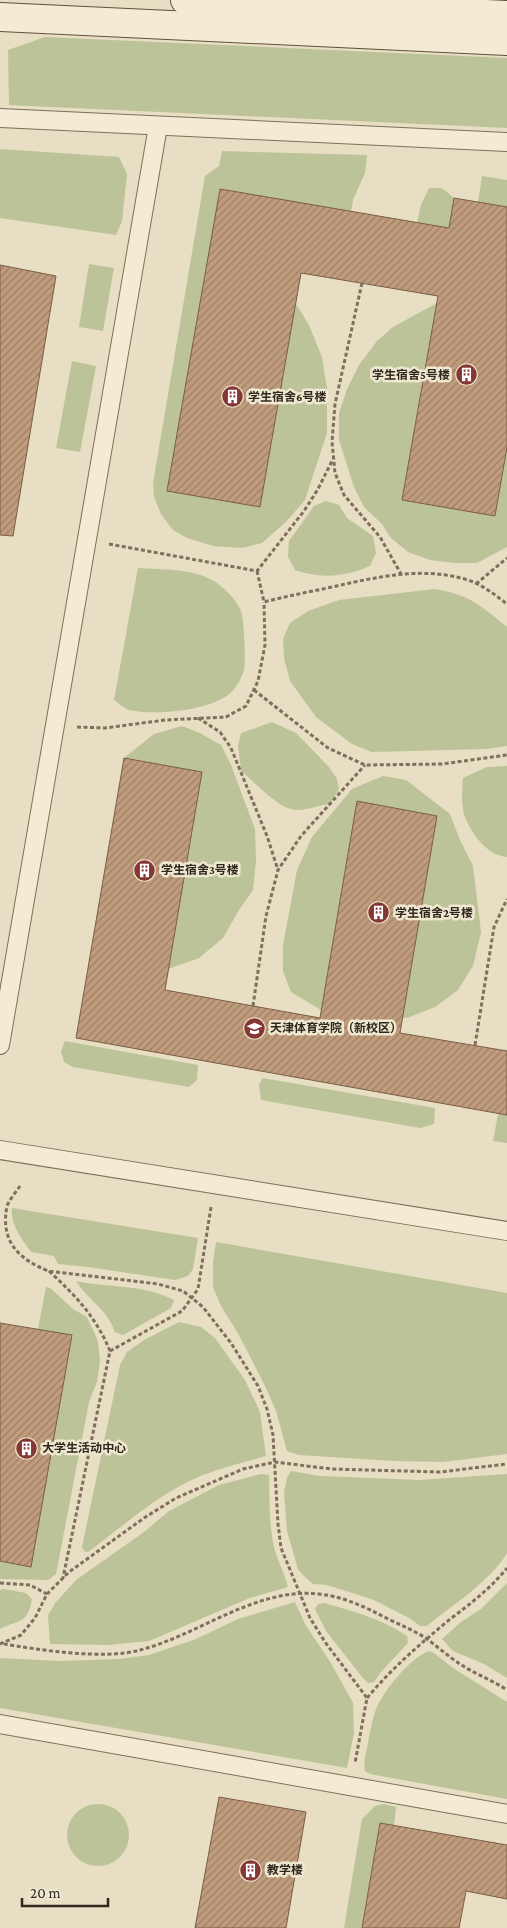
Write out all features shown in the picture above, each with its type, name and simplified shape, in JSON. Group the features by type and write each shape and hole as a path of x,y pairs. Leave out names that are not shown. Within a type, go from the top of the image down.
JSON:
{"main road":[{"path":"185,0 507,15"},
{"path":"0,17 507,41"}],"lane":[{"path":"0,118 507,142"},
{"path":"0,1046 158,126"},
{"path":"0,1150 507,1231"},
{"path":"0,1724 507,1814"}],"path":[{"path":"362,283 335,404 332,442 334,473 344,495 380,537 401,574"},
{"path":"257,571 314,497 334,458"},
{"path":"86,540 257,571"},
{"path":"476,584 507,558"},
{"path":"54,727 105,728 165,720 226,717 246,706 258,681 265,645 264,602 257,571"},
{"path":"264,602 377,577 401,574 438,574 468,580 487,589 507,604"},
{"path":"254,690 328,748 364,765 442,764 507,755"},
{"path":"198,718 220,732 231,748 278,870"},
{"path":"253,1006 266,916 278,870 301,836 364,765"},
{"path":"475,1046 494,927 507,899"},
{"path":"110,1351 182,1311 198,1289 215,1184"},
{"path":"20,1186 7,1206 2,1225 5,1242 15,1254 48,1271 158,1284 183,1291 202,1307 231,1343 258,1386 267,1408 273,1435 281,1548 310,1618 325,1642 367,1698"},
{"path":"48,1271 90,1312 104,1335 110,1351 63,1579"},
{"path":"2,1644 21,1635 35,1618 47,1594 70,1572 144,1518 176,1498 243,1469 275,1462 331,1469 440,1472 507,1464"},
{"path":"351,1786 367,1698 390,1671 475,1600 507,1568"},
{"path":"0,1583 30,1585 47,1594"},
{"path":"2,1644 38,1650 104,1654 138,1651 189,1633 250,1606 279,1597 319,1594 345,1599 409,1628 460,1664 507,1690"}],"green space":[{"path":"45,37 507,58 507,128 9,105 8,50"},
{"path":"0,149 119,157 127,174 122,221 116,235 0,218"},
{"path":"222,151 367,155 365,173 353,200 351,212 313,206 296,304 309,325 322,357 327,389 327,433 305,500 286,522 262,543 242,548 213,546 187,538 173,530 161,514 154,497 153,483 205,176 219,166"},
{"path":"482,176 507,180 507,207 478,203"},
{"path":"429,188 442,188 454,198 449,228 417,223 421,205"},
{"path":"89,264 114,268 103,331 79,327"},
{"path":"437,303 402,499 495,516 507,447 507,547 477,563 453,563 430,560 408,552 390,537 382,524 364,507 354,487 339,440 339,413 347,389 359,365 377,341 393,327"},
{"path":"72,361 96,366 80,452 56,448"},
{"path":"326,501 339,505 347,518 373,536 376,553 370,566 351,573 333,576 314,575 295,570 288,557 289,541 314,506"},
{"path":"138,568 195,573 221,586 236,602 242,615 245,667 235,688 227,696 201,707 170,712 141,712 128,709 114,700"},
{"path":"435,589 457,594 474,602 507,627 507,746 487,749 372,752 352,744 316,717 290,681 284,658 283,639 290,623 308,611 339,600"},
{"path":"272,722 296,733 329,767 337,779 339,789 330,804 298,810 288,808 266,794 241,771 238,746 241,733"},
{"path":"182,726 200,733 221,745 231,765 255,829 256,861 253,890 223,938 199,958 168,969 202,772 124,758 154,734"},
{"path":"507,766 507,857 500,856 480,842 470,828 464,814 462,796 463,778 487,767"},
{"path":"383,776 406,780 450,814 473,866 481,932 473,966 458,990 435,1007 407,1018 321,1010 291,992 283,971 283,945 297,870 312,837 352,789"},
{"path":"65,1041 198,1065 197,1080 189,1087 73,1067 64,1062 61,1051"},
{"path":"263,1078 435,1108 434,1124 420,1128 261,1100 259,1084"},
{"path":"498,1114 507,1115 507,1143 493,1141"},
{"path":"12,1208 198,1238 193,1269 188,1276 175,1280 58,1264 54,1256 31,1252 15,1226"},
{"path":"216,1242 507,1293 507,1454 443,1462 299,1455 287,1451 276,1411 266,1388 239,1335 221,1306 213,1287 213,1262"},
{"path":"76,1281 151,1291 174,1300 171,1308 123,1335 115,1332 107,1316"},
{"path":"46,1287 50,1288 73,1309 87,1317 98,1341 100,1361 97,1382 89,1402 56,1574 48,1580 0,1579 0,1561 30,1567 38,1329"},
{"path":"179,1322 201,1327 215,1338 245,1380 260,1412 266,1456 203,1475 187,1482 157,1500 88,1552 84,1551 82,1547 120,1365 127,1352 144,1340"},
{"path":"291,1471 320,1476 419,1480 507,1474 507,1553 481,1583 427,1626 420,1626 411,1619 374,1600 327,1585 313,1584 298,1569 287,1531 284,1492 287,1478"},
{"path":"261,1474 269,1475 273,1544 288,1587 250,1598 149,1641 108,1645 50,1644 48,1615 56,1602 76,1580 144,1532 169,1511 219,1485"},
{"path":"507,1583 507,1678 484,1664 453,1651 442,1639 461,1622 481,1609"},
{"path":"0,1590 26,1593 32,1599 26,1616 0,1629"},
{"path":"295,1602 305,1624 331,1663 353,1703 354,1733 347,1768 0,1708 0,1658 60,1661 119,1659 149,1655 196,1639 238,1619"},
{"path":"324,1603 377,1620 407,1636 408,1643 374,1682 368,1683 362,1677 326,1631 315,1609 318,1604"},
{"path":"429,1651 507,1702 507,1799 370,1774 365,1771 364,1764 371,1725 381,1699 406,1667"},
{"path":"98,1804 115,1809 120,1813 124,1818 129,1835 124,1852 120,1857 115,1861 98,1866 81,1861 76,1857 72,1852 67,1835 72,1818 76,1813 81,1809"},
{"path":"384,1804 396,1807 394,1825 380,1823 362,1928 344,1928 362,1819 375,1806"}],"building":[{"path":"220,189 449,228 454,198 507,207 507,447 495,516 402,500 438,296 301,273 260,507 167,491"},
{"path":"0,265 56,276 13,536 0,535"},
{"path":"124,758 202,772 165,990 320,1018 357,801 437,816 400,1033 507,1051 507,1115 76,1038"},
{"name":"大学生活动中心","path":"0,1323 72,1335 31,1567 0,1561"},
{"name":"教学楼","path":"219,1797 306,1812 286,1928 195,1928"},
{"path":"380,1823 507,1845 507,1899 466,1891 459,1928 362,1928"}],"place":[{"name":"学生宿舍5号楼","path":"466,375"},
{"name":"学生宿舍6号楼","path":"232,397"},
{"name":"学生宿舍3号楼","path":"145,870"},
{"name":"学生宿舍2号楼","path":"379,913"},
{"name":"天津体育学院（新校区）","path":"254,1028"},
{"name":"大学生活动中心","path":"26,1448"},
{"name":"教学楼","path":"251,1870"}]}
